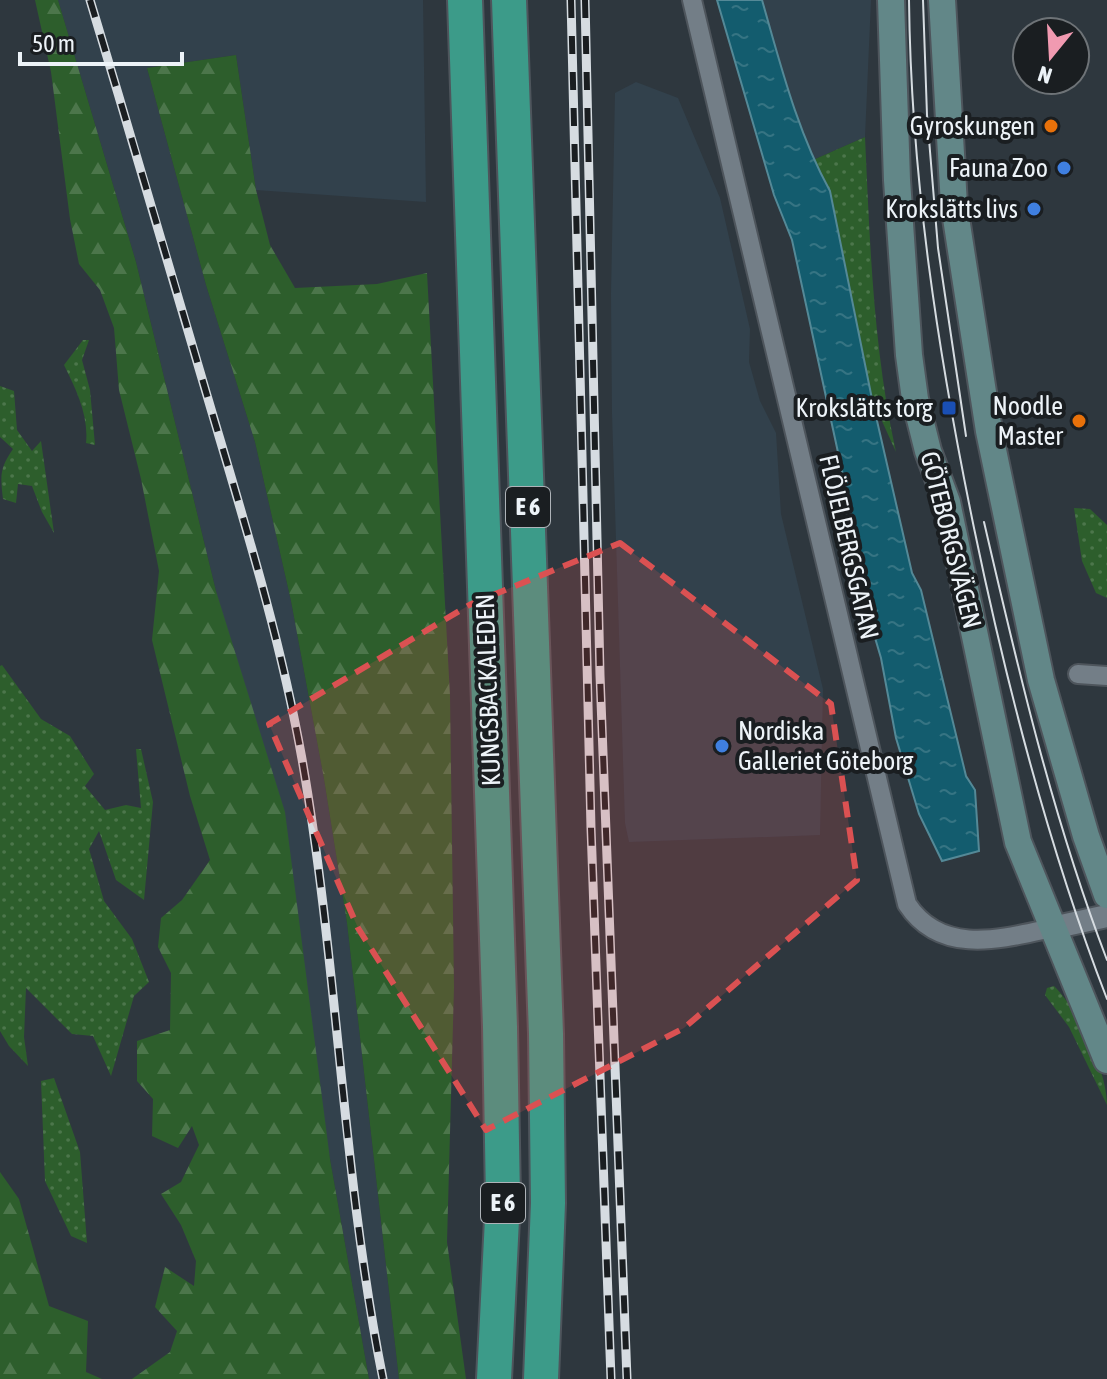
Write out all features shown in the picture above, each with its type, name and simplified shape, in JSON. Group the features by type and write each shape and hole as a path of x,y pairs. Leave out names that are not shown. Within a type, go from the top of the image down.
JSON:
{"highway":[{"name":"KUNGSBACKALEDEN","path":"465,0 500,1043 503,1199 494,1379"},
{"name":"KUNGSBACKALEDEN","path":"509,0 546,1034 548,1203 541,1379"}],"main road":[{"name":"GÖTEBORGSVÄGEN","path":"891,0 897,180 915,399 928,451 947,502 1018,842 1107,1060"},
{"path":"942,0 954,205 989,431 1041,680 1086,836 1107,895"}],"street":[{"name":"FLÖJELBERGSGATAN","path":"692,0 907,904 920,920 954,938 971,941 995,940 1052,928"},
{"path":"1078,674 1107,676"},
{"path":"1052,928 1107,916"}],"highlighted area":[{"path":"620,543 831,704 857,880 684,1028 486,1130 358,928 269,724 471,604"}],"shaded area":[{"path":"58,0 423,0 426,202 256,190 236,55 147,68 206,285 255,442 291,601 347,923 399,1379 369,1379 330,1159 216,591 136,262"},
{"path":"762,0 871,0 865,137 813,160 794,113"},
{"path":"636,82 678,98 720,198 750,329 749,362 760,401 776,433 781,514 823,689 820,835 629,842 625,823 611,294 615,93"}],"green space":[{"path":"35,0 58,0 136,262 216,591 285,812 330,1159 369,1379 132,1379 170,1352 177,1331 155,1307 165,1267 194,1286 196,1261 181,1225 161,1194 181,1182 199,1145 192,1126 178,1148 152,1136 153,1099 137,1081 137,1041 170,1030 171,973 158,947 161,918 182,900 210,860 190,796 152,640 159,571 119,390 114,328 100,290 79,264 70,219 51,72"},
{"path":"236,55 256,190 270,245 295,288 377,284 427,273 450,695 454,987 447,1242 466,1379 399,1379 347,923 291,601 255,442 206,285 147,68"},
{"path":"865,137 877,334 896,452 872,399 830,191 813,160"},
{"path":"83,340 89,340 82,360 90,390 95,445 86,443 84,413 64,365"},
{"path":"0,386 14,391 17,430 32,451 41,441 54,533 32,486 18,484 16,503 3,499 2,472 13,449 0,437"},
{"path":"1074,508 1090,509 1107,525 1107,598 1096,593 1082,561"},
{"path":"2,665 41,719 70,736 94,774 85,786 105,810 126,805 141,808 136,749 141,749 153,802 144,900 116,880 99,831 89,849 104,901 132,939 149,982 134,996 111,1076 93,1036 72,1034 26,988 24,1037 28,1066 0,1031"},
{"path":"1054,986 1090,1041 1102,1075 1107,1105 1069,1027 1045,995 1047,988"},
{"path":"54,1078 80,1152 87,1243 71,1236 45,1181 41,1081"},
{"path":"0,1172 19,1199 49,1306 88,1321 86,1372 102,1379 0,1379"}],"water":[{"path":"717,0 762,0 799,122 830,191 872,399 912,573 921,590 966,776 975,790 979,851 942,861 919,814 896,738 881,658 860,587 848,528 844,480 792,240 774,195"}],"tram line":[{"path":"909,0 915,133 929,265 949,397 974,528 1000,647 1031,766 1066,884 1107,999"},
{"path":"923,0 927,115 938,248 966,436"},
{"path":"984,522 1053,798 1107,960"}],"railway":[{"path":"90,0 249,539 293,715 314,836 358,1225 383,1379"},
{"path":"571,0 591,828 611,1379"},
{"path":"585,0 600,675 627,1379"}],"place":[{"name":"Gyroskungen","path":"1051,126"},
{"name":"Fauna Zoo","path":"1064,168"},
{"name":"Krokslätts livs","path":"1034,209"},
{"name":"Krokslätts torg","path":"949,408"},
{"name":"Noodle Master","path":"1079,421"},
{"name":"Nordiska Galleriet Göteborg","path":"722,746"}]}
